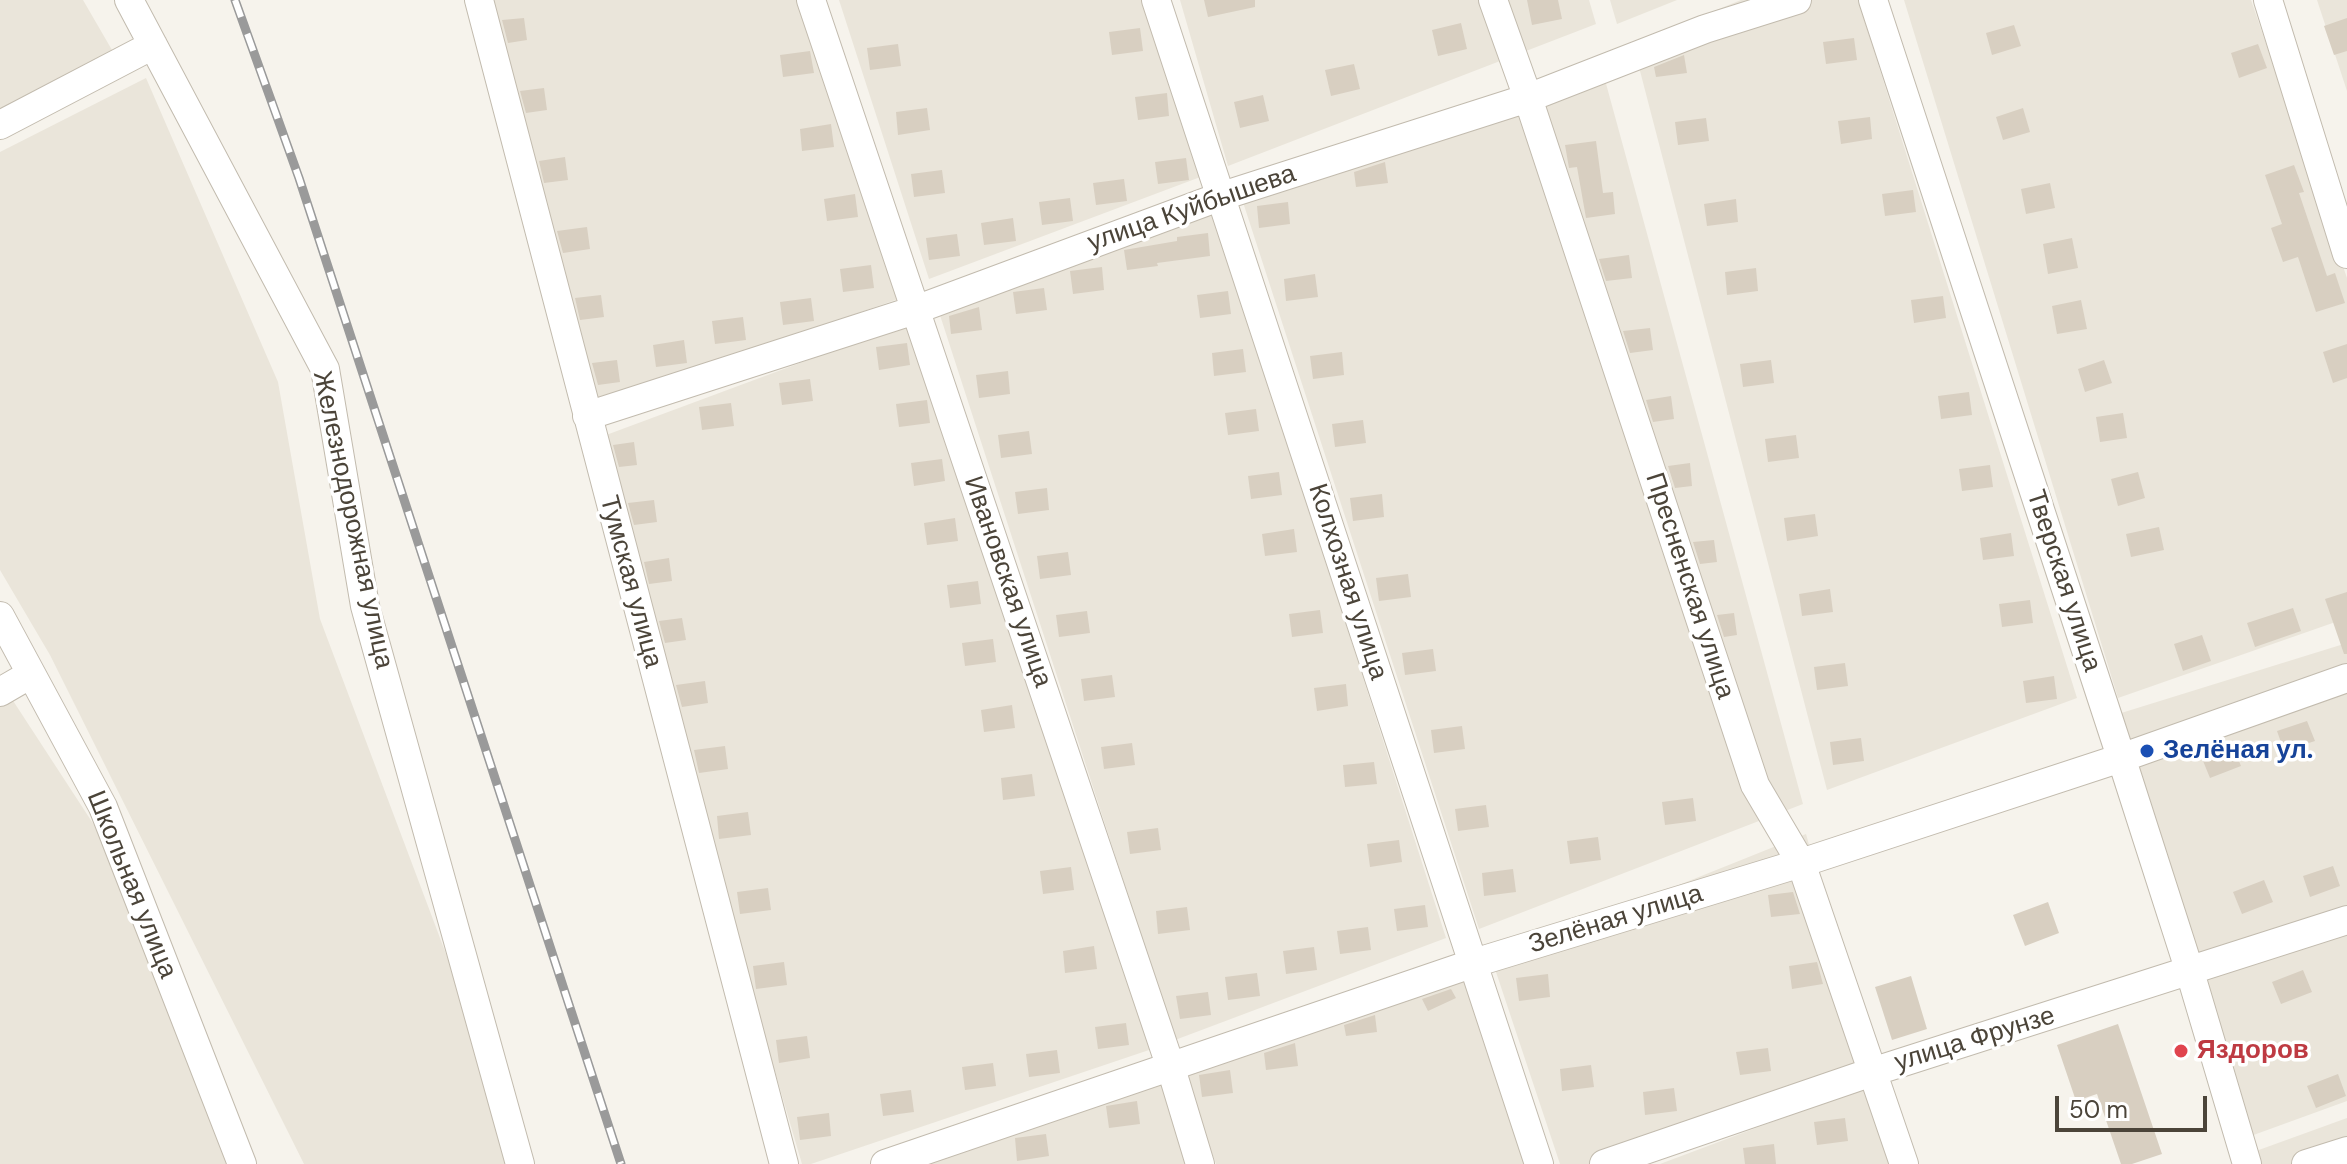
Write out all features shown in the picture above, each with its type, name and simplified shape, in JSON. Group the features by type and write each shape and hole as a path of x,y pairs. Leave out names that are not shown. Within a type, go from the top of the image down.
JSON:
{"street":[{"name":"Железнодорожная улица","path":"129,0 325,369 365,606 520,1164"},
{"name":"Тумская улица","path":"479,0 784,1164"},
{"name":"Ивановская улица","path":"811,0 1171,1068 1200,1164"},
{"name":"Колхозная улица","path":"1156,0 1539,1164"},
{"name":"Пресненская улица","path":"1493,0 1755,785 1801,863 1904,1164"},
{"name":"улица Куйбышева","path":"587,416 915,310 1219,197 1528,98 1705,29 1797,0"},
{"name":"Тверская улица","path":"1873,0 2190,972 2247,1164"},
{"path":"2268,0 2347,254"},
{"path":"0,125 153,45"},
{"name":"Школьная улица","path":"0,616 103,807 242,1164"},
{"path":"0,692 31,674"},
{"name":"Зелёная улица","path":"885,1164 1474,963 1801,863 2121,758 2347,678"},
{"name":"улица Фрунзе","path":"1604,1164 1872,1072 2347,920"},
{"path":"2306,1164 2347,1151"}],"shaded area":[{"path":"0,0 83,0 112,50 0,111"},
{"path":"471,0 809,0 898,299 584,410"},
{"path":"839,0 1149,0 1203,176 929,279"},
{"path":"1180,0 1589,0 1596,24 1228,166"},
{"path":"1610,0 1677,0 1617,24"},
{"path":"1741,0 1858,0 2077,698 1827,790 1633,44"},
{"path":"1904,0 2251,0 2347,278 2347,618 2118,698"},
{"path":"2317,0 2347,0 2347,91"},
{"path":"1599,58 1803,804 1479,929 1241,196"},
{"path":"146,78 278,382 320,619 525,1164 304,1164 50,655 0,570 0,152"},
{"path":"1213,207 1446,938 1175,1040 938,309"},
{"path":"913,321 1152,1049 811,1164 802,1164 590,441"},
{"path":"2347,643 2347,905 2196,959 2118,714"},
{"path":"8,693 94,825 257,1164 0,1164 0,698"},
{"path":"1806,834 1872,1067 1599,1164 1560,1164 1492,960"},
{"path":"2347,926 2347,1101 2248,1137 2200,975"},
{"path":"1458,960 1524,1164 1216,1164 1181,1068"},
{"path":"1162,1077 1192,1164 920,1164"},
{"path":"1865,1087 1893,1164 1660,1164"},
{"path":"2347,1118 2347,1164 2260,1164 2256,1151"}],"building":[{"path":"1204,0 1255,0 1255,7 1208,17"},
{"path":"1527,0 1558,0 1562,19 1532,25"},
{"path":"524,18 527,40 508,43 502,20"},
{"path":"2347,18 2347,51 2334,55 2324,26"},
{"path":"1461,23 1467,49 1438,56 1432,30"},
{"path":"2014,25 2021,46 1992,55 1986,33"},
{"path":"1140,28 1143,51 1112,55 1109,32"},
{"path":"1854,38 1857,60 1826,64 1823,42"},
{"path":"898,44 901,66 870,70 867,48"},
{"path":"2258,44 2267,68 2239,78 2231,53"},
{"path":"810,51 814,73 783,77 780,55"},
{"path":"1684,55 1687,73 1656,77 1654,67"},
{"path":"1354,64 1360,89 1331,96 1325,70"},
{"path":"544,88 547,110 526,113 520,91"},
{"path":"1167,93 1169,116 1138,120 1135,97"},
{"path":"1263,95 1269,121 1240,128 1234,102"},
{"path":"927,108 930,130 898,135 896,112"},
{"path":"2023,108 2030,132 2003,140 1996,117"},
{"path":"1870,117 1872,139 1841,144 1838,121"},
{"path":"1706,118 1709,141 1678,145 1675,122"},
{"path":"831,124 834,147 802,151 800,129"},
{"path":"1596,141 1603,193 1613,192 1615,214 1586,218 1577,167 1569,168 1565,145"},
{"path":"565,157 568,180 544,183 539,161"},
{"path":"1186,158 1189,180 1158,184 1155,162"},
{"path":"1385,162 1388,183 1356,187 1354,172"},
{"path":"2294,165 2304,192 2299,193 2327,276 2335,273 2345,303 2316,312 2298,257 2283,262 2271,228 2282,224 2265,175"},
{"path":"942,170 945,193 914,197 911,174"},
{"path":"1124,179 1127,201 1096,205 1093,183"},
{"path":"2050,183 2055,208 2026,214 2021,189"},
{"path":"1913,190 1916,212 1885,216 1882,194"},
{"path":"855,194 858,217 827,221 824,199"},
{"path":"1070,198 1073,221 1042,225 1039,202"},
{"path":"1736,199 1738,222 1707,226 1704,204"},
{"path":"1288,202 1290,224 1259,228 1257,206"},
{"path":"1013,218 1016,241 984,245 981,223"},
{"path":"587,227 590,249 563,253 557,231"},
{"path":"1208,233 1210,256 1127,270 1124,250"},
{"path":"957,234 960,256 929,260 926,238"},
{"path":"2072,238 2078,268 2048,274 2043,244"},
{"path":"1629,255 1632,278 1606,281 1599,259"},
{"path":"871,265 874,288 843,292 840,269"},
{"path":"1102,267 1104,290 1073,294 1070,271"},
{"path":"1756,268 1758,291 1727,295 1725,272"},
{"path":"1315,274 1318,297 1286,301 1284,279"},
{"path":"1044,288 1047,310 1016,314 1013,292"},
{"path":"1228,291 1231,314 1200,318 1197,295"},
{"path":"601,295 604,317 580,320 575,298"},
{"path":"1943,296 1946,318 1914,323 1911,300"},
{"path":"811,298 814,321 783,325 780,302"},
{"path":"2081,300 2087,329 2057,334 2052,306"},
{"path":"979,307 982,330 951,334 949,316"},
{"path":"743,317 746,340 715,344 712,321"},
{"path":"1650,328 1653,350 1630,353 1623,331"},
{"path":"684,340 687,363 656,367 653,345"},
{"path":"907,343 910,365 879,370 876,347"},
{"path":"2347,344 2347,378 2333,383 2323,352"},
{"path":"1243,349 1246,372 1214,376 1212,353"},
{"path":"1342,352 1344,375 1313,379 1310,356"},
{"path":"617,360 620,382 598,385 592,363"},
{"path":"1771,360 1774,383 1743,387 1740,364"},
{"path":"2104,360 2112,383 2085,392 2078,369"},
{"path":"1008,371 1010,394 979,398 976,375"},
{"path":"810,379 813,401 782,405 779,383"},
{"path":"1969,392 1972,415 1941,419 1938,396"},
{"path":"1671,396 1674,419 1653,422 1646,400"},
{"path":"927,400 930,423 899,427 896,404"},
{"path":"731,403 734,426 702,430 699,407"},
{"path":"1256,409 1259,431 1228,435 1225,413"},
{"path":"2123,413 2127,438 2100,442 2096,417"},
{"path":"1363,420 1366,443 1335,447 1332,424"},
{"path":"1029,431 1032,454 1001,458 998,435"},
{"path":"1796,435 1799,458 1768,462 1765,439"},
{"path":"634,442 637,465 619,467 613,445"},
{"path":"942,459 945,481 914,486 911,463"},
{"path":"1690,463 1692,486 1675,488 1668,466"},
{"path":"1990,465 1993,487 1962,491 1959,469"},
{"path":"1279,472 1282,495 1251,499 1248,476"},
{"path":"2138,472 2145,498 2118,506 2111,479"},
{"path":"1047,488 1049,510 1018,514 1015,492"},
{"path":"1382,494 1384,517 1353,521 1350,498"},
{"path":"654,500 657,522 634,525 628,503"},
{"path":"1815,514 1818,536 1787,541 1784,518"},
{"path":"955,518 958,541 927,545 924,523"},
{"path":"2159,527 2164,550 2131,557 2126,534"},
{"path":"1294,529 1297,552 1265,556 1262,534"},
{"path":"2011,533 2014,556 1983,560 1980,538"},
{"path":"1714,540 1717,562 1700,564 1693,542"},
{"path":"1068,552 1071,575 1040,579 1037,556"},
{"path":"669,558 672,581 649,584 644,562"},
{"path":"1408,574 1411,597 1379,601 1376,578"},
{"path":"978,581 981,604 950,608 947,585"},
{"path":"1830,589 1833,612 1802,616 1799,594"},
{"path":"2347,592 2347,654 2344,654 2325,599"},
{"path":"2030,600 2033,623 2002,627 1999,604"},
{"path":"2293,608 2301,631 2255,647 2247,623"},
{"path":"1320,610 1323,633 1292,637 1289,614"},
{"path":"1087,611 1090,633 1059,637 1056,615"},
{"path":"1734,613 1737,635 1724,637 1717,615"},
{"path":"682,618 686,640 665,643 659,621"},
{"path":"2202,635 2211,661 2183,671 2174,644"},
{"path":"993,639 996,662 965,666 962,643"},
{"path":"1433,649 1436,671 1405,675 1402,653"},
{"path":"1845,663 1848,686 1817,690 1814,667"},
{"path":"1112,675 1115,697 1084,701 1081,679"},
{"path":"2054,676 2057,699 2026,703 2023,681"},
{"path":"705,681 708,703 682,707 676,685"},
{"path":"1346,684 1348,706 1317,711 1314,688"},
{"path":"1012,705 1015,728 984,732 981,710"},
{"path":"2307,721 2315,741 2284,751 2277,731"},
{"path":"1462,726 1465,749 1434,753 1431,730"},
{"path":"1861,738 1864,761 1833,765 1830,742"},
{"path":"1132,743 1135,765 1104,769 1101,747"},
{"path":"2232,744 2241,766 2210,778 2201,756"},
{"path":"725,746 728,769 699,773 694,750"},
{"path":"1374,762 1377,784 1345,787 1343,765"},
{"path":"1032,774 1035,796 1003,800 1001,778"},
{"path":"1693,798 1696,821 1665,825 1662,802"},
{"path":"1486,805 1489,827 1458,831 1455,809"},
{"path":"748,812 751,835 719,839 717,816"},
{"path":"1158,828 1161,850 1130,854 1127,832"},
{"path":"1598,837 1601,860 1570,864 1567,841"},
{"path":"1399,840 1402,862 1370,867 1367,844"},
{"path":"2333,866 2340,886 2310,897 2303,876"},
{"path":"1071,867 1074,890 1043,894 1040,871"},
{"path":"1513,869 1516,892 1484,896 1482,873"},
{"path":"2264,880 2273,902 2242,914 2233,892"},
{"path":"768,888 771,910 740,914 737,892"},
{"path":"1793,892 1800,914 1771,917 1768,895"},
{"path":"2048,902 2059,933 2025,946 2013,915"},
{"path":"1425,905 1428,927 1397,931 1394,909"},
{"path":"1187,907 1190,930 1158,934 1156,911"},
{"path":"1368,927 1371,950 1340,954 1337,931"},
{"path":"1094,946 1097,969 1065,973 1063,951"},
{"path":"1314,947 1317,970 1286,974 1283,951"},
{"path":"784,962 787,985 756,989 753,966"},
{"path":"1817,962 1823,984 1792,989 1789,966"},
{"path":"2303,970 2312,992 2281,1004 2272,982"},
{"path":"1257,973 1260,996 1228,1000 1225,977"},
{"path":"1548,974 1550,997 1519,1001 1516,978"},
{"path":"1911,976 1927,1029 1892,1040 1875,987"},
{"path":"1451,989 1456,998 1428,1011 1422,999"},
{"path":"1208,992 1211,1015 1180,1019 1176,996"},
{"path":"1375,1015 1377,1032 1346,1036 1344,1025"},
{"path":"1126,1023 1129,1045 1098,1049 1095,1027"},
{"path":"2118,1024 2162,1154 2132,1164 2121,1164 2097,1094 2076,1101 2057,1045"},
{"path":"807,1036 810,1058 779,1063 776,1040"},
{"path":"1295,1043 1298,1066 1266,1070 1264,1053"},
{"path":"1768,1048 1771,1071 1740,1075 1736,1052"},
{"path":"1057,1050 1060,1073 1029,1077 1026,1054"},
{"path":"993,1063 996,1086 965,1090 962,1067"},
{"path":"1591,1065 1594,1087 1562,1091 1560,1069"},
{"path":"1230,1070 1233,1093 1202,1097 1199,1075"},
{"path":"2338,1074 2346,1096 2316,1108 2307,1086"},
{"path":"1674,1088 1677,1111 1645,1115 1643,1092"},
{"path":"911,1090 914,1112 883,1116 880,1094"},
{"path":"1137,1101 1140,1124 1109,1128 1106,1106"},
{"path":"829,1113 831,1136 800,1140 797,1117"},
{"path":"1845,1118 1848,1141 1817,1145 1814,1122"},
{"path":"1046,1134 1049,1156 1017,1161 1015,1138"},
{"path":"1774,1144 1776,1164 1745,1164 1743,1148"}],"railway":[{"path":"235,0 299,178 621,1164"}],"place":[{"name":"Зелёная ул.","path":"2147,751"},
{"name":"Яздоров","path":"2181,1051"}]}
